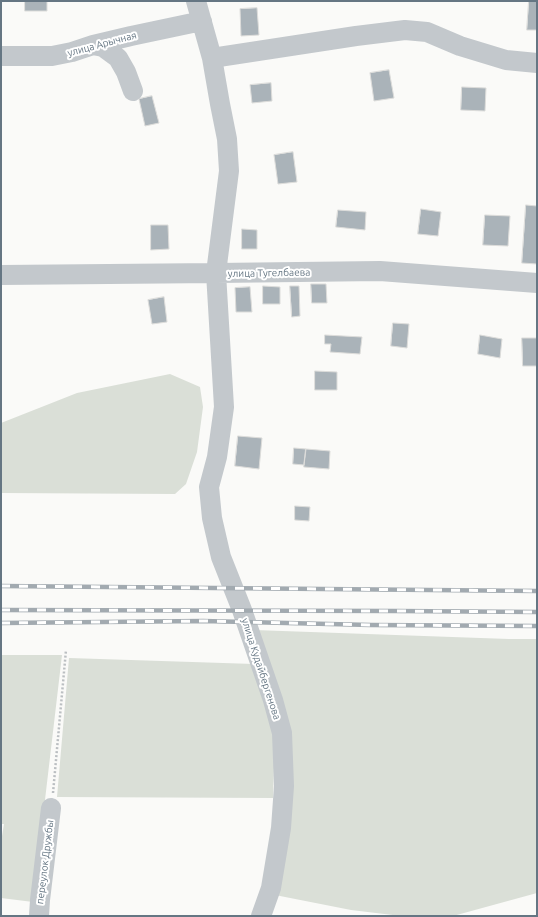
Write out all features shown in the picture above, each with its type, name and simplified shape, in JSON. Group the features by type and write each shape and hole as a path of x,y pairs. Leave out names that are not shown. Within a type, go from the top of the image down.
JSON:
{"street":[{"name":"улица Кудайбергенова","path":"196,1 212,58 228,139 229,171 216,274 224,407 217,457 209,487 212,518 221,557 242,610 273,700 282,733 284,786 281,828 271,888 262,916"},
{"name":"улица Арычная","path":"1,56 52,56 131,36 202,21"},
{"path":"212,58 405,30 427,32 460,46 506,60 537,63"},
{"path":"93,45 103,47 118,58 126,72 133,91"},
{"name":"улица Тугелбаева","path":"1,275 216,274 380,271 537,283"},
{"name":"переулок Дружбы","path":"39,916 51,808"}],"path":[{"path":"51,808 66,650"}],"shaded area":[{"path":"170,374 200,387 203,407 197,452 186,484 175,494 1,493 1,423 77,393"},
{"path":"254,630 537,639 537,893 453,916 401,916 351,910 275,895 290,769"},
{"path":"1,655 62,655 33,902 1,898 1,842 4,824 1,824"},
{"path":"69,658 254,664 275,735 273,798 57,797"}],"building":[{"path":"25,1 47,1 47,11 25,11"},
{"path":"529,1 537,1 537,30 527,30"},
{"path":"257,8 259,35 241,36 240,9"},
{"path":"389,70 394,98 374,101 370,73"},
{"path":"271,83 272,101 252,103 250,85"},
{"path":"462,87 486,88 485,111 461,110"},
{"path":"152,96 159,123 145,126 139,99"},
{"path":"293,152 297,182 278,184 274,155"},
{"path":"526,205 537,206 537,264 522,263"},
{"path":"421,209 441,212 438,236 418,234"},
{"path":"338,210 366,212 365,230 336,227"},
{"path":"485,215 510,216 508,246 483,245"},
{"path":"151,225 168,225 169,249 151,250"},
{"path":"242,229 257,230 257,249 242,249"},
{"path":"311,284 326,284 327,303 312,303"},
{"path":"263,286 280,287 280,304 263,304"},
{"path":"290,286 299,286 300,316 292,317"},
{"path":"250,287 252,312 236,312 235,288"},
{"path":"164,297 167,322 152,324 148,300"},
{"path":"393,323 409,324 407,348 391,346"},
{"path":"325,335 362,337 360,354 330,352 331,344 325,344"},
{"path":"480,335 502,339 500,358 478,354"},
{"path":"522,338 537,338 537,366 523,366"},
{"path":"315,371 337,372 337,390 315,390"},
{"path":"238,436 262,438 259,469 235,466"},
{"path":"294,448 306,449 304,465 293,464"},
{"path":"306,449 330,451 329,469 304,467"},
{"path":"295,506 310,507 309,521 295,520"}],"railway":[{"path":"1,586 537,591"},
{"path":"1,610 537,612"},
{"path":"1,623 203,621 371,625 537,626"}]}
